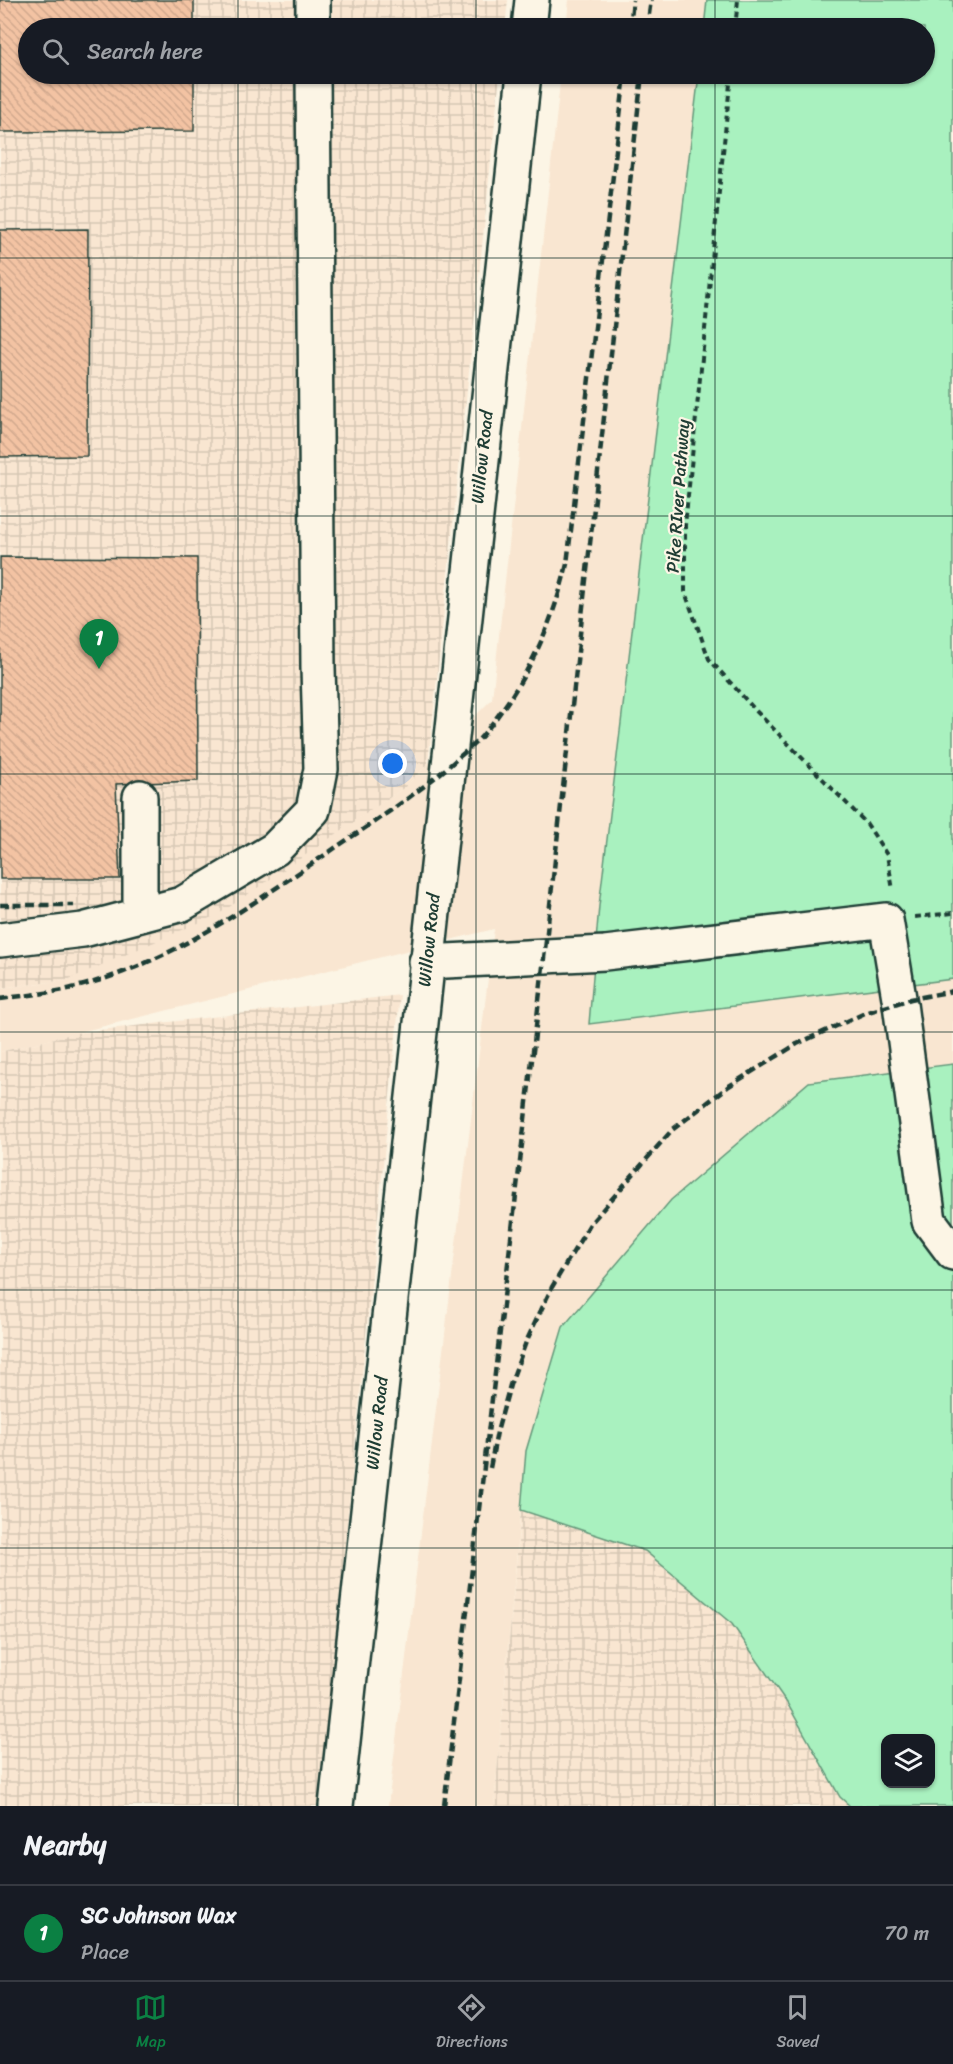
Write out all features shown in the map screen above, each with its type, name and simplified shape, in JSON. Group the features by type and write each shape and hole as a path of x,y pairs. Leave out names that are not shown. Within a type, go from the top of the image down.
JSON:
{"street":[{"path":"313,0 313,18"},
{"path":"530,18 532,0"},
{"path":"0,940 83,930 182,904 275,849 313,810 321,768 318,668 313,84"},
{"name":"Willow Road","path":"336,1806 523,84"},
{"path":"140,797 140,915"},
{"path":"426,962 605,953 892,920 900,1004 929,1221 953,1253"}],"path":[{"path":"736,18 738,0"},
{"name":"Pike RIver Pathway","path":"730,84 685,525 685,592 709,659 757,712 867,824 887,855 892,920"},
{"path":"892,920 953,913"}],"shaded area":[{"path":"0,0 508,0 506,18 18,18 18,84 499,84 428,764 405,787 219,914 67,980 0,988"},
{"path":"569,0 707,0 705,18 567,18"},
{"path":"560,84 698,84 589,1024 953,979 953,1064 808,1082 526,1451 494,1806 388,1806 494,929 0,1052 0,988 67,980 340,830 405,787 492,699"},
{"path":"400,995 319,1806 0,1806 0,1052 75,1033"},
{"path":"521,1510 645,1551 732,1624 787,1703 840,1797 850,1806 494,1806"}],"green space":[{"path":"707,0 953,0 953,979 589,1024 599,906 698,84 935,84 935,18 705,18"},
{"path":"953,1064 953,1806 850,1806 840,1797 787,1703 732,1624 645,1551 521,1510 526,1451 563,1327 671,1200 809,1082"}],"building":[{"path":"0,0 194,0 194,18 18,18 18,84 194,84 194,131 0,132"},
{"path":"88,229 87,456 0,457 0,230"},
{"path":"0,557 197,558 198,781 116,784 120,879 0,879"}],"railway":[{"path":"631,18 633,0"},
{"path":"648,18 651,0"},
{"path":"0,999 63,990 111,977 148,962 218,925 380,818 433,779 479,739 511,696 524,676 544,634 567,564 624,84"},
{"path":"444,1806 546,941 641,84"},
{"path":"0,905 74,905"},
{"path":"490,1468 510,1385 526,1342 552,1287 590,1224 672,1130 729,1086 797,1044 865,1013 911,999 953,991"}],"place":[{"name":"SC Johnson Wax","path":"99,669"}]}
